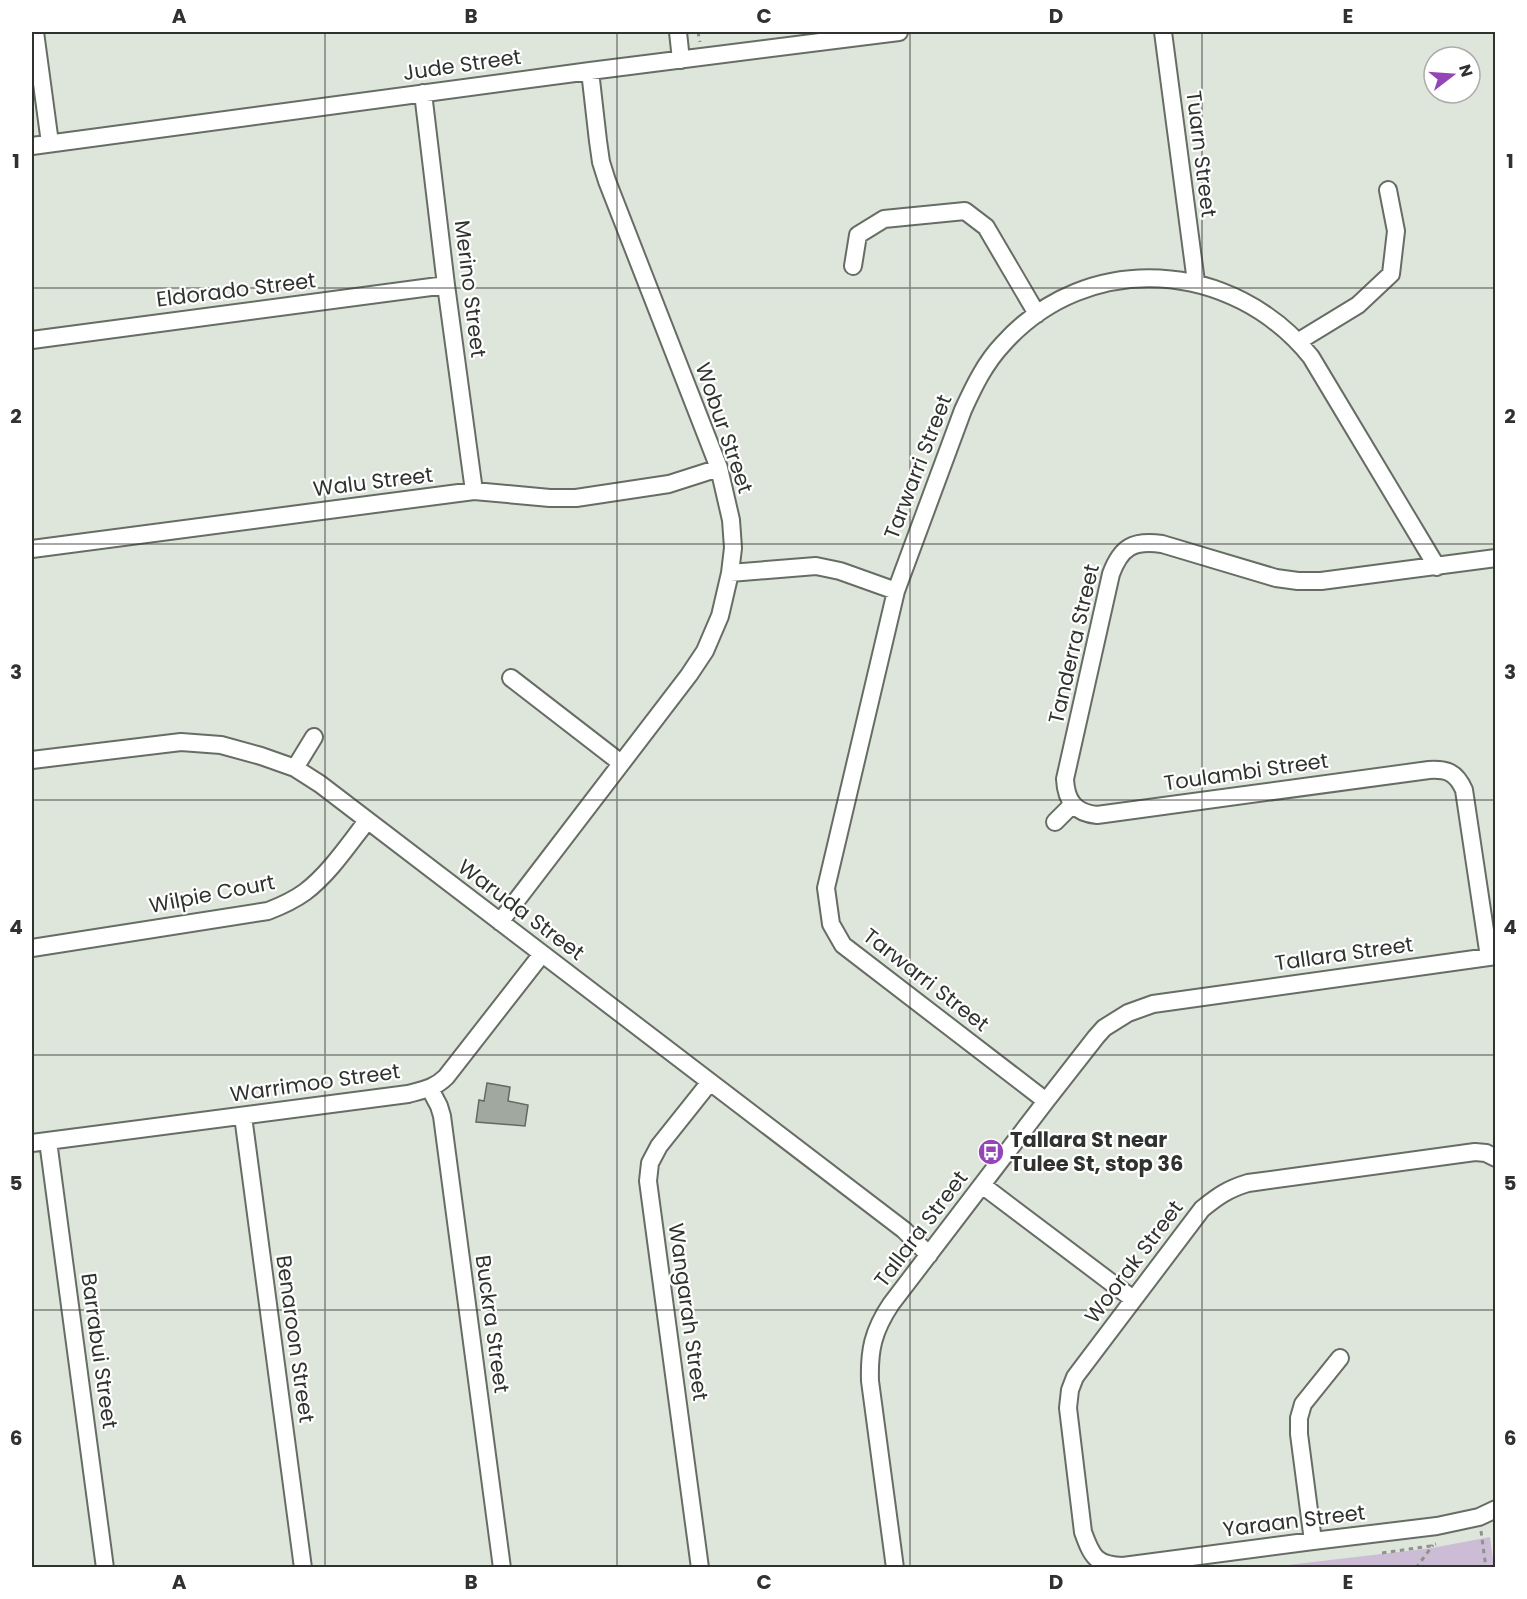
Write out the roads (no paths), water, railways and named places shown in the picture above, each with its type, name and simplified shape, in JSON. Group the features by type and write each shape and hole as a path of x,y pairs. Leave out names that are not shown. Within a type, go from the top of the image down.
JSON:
{"street":[{"path":"35,32 50,143"},
{"path":"678,32 681,60"},
{"name":"Jude Street","path":"32,146 590,70 899,32"},
{"name":"Tuarn Street","path":"1163,32 1196,282"},
{"name":"Wobur Street","path":"500,922 705,651 720,616 733,548 731,520 719,468 601,162 590,70"},
{"name":"Merino Street","path":"423,93 474,492"},
{"path":"1299,341 1358,306 1391,274 1396,231 1388,190"},
{"path":"853,266 858,235 884,219 965,211 986,227 1037,314"},
{"name":"Tarwarri Street","path":"1046,1101 843,945 831,924 826,888 896,591 963,410 989,360 1003,343 1037,314 1075,293 1118,280 1145,278 1196,282 1248,302 1272,317 1299,341 1322,373 1437,567"},
{"name":"Eldorado Street","path":"32,340 446,285"},
{"name":"Walu Street","path":"32,549 474,492 576,498 669,484 719,468"},
{"name":"Tanderra Street","path":"1072,805 1065,779 1112,574 1116,561 1132,544 1147,542 1162,544 1276,578 1298,581 1321,581 1496,558"},
{"path":"730,573 816,566 840,571 896,591"},
{"path":"511,678 621,763"},
{"path":"295,768 315,737"},
{"name":"Waruda Street","path":"32,760 181,742 221,745 295,768 320,783 904,1230 929,1255"},
{"path":"1454,756 1451,773 1458,779 1464,790 1492,956"},
{"name":"Toulambi Street","path":"1072,805 1079,811 1097,814 1429,770 1451,773"},
{"path":"1055,822 1072,805"},
{"name":"Wilpie Court","path":"32,948 268,911 306,892 322,878 367,821"},
{"name":"Warrimoo Street","path":"40,1142 408,1094 430,1089 446,1077 542,954"},
{"name":"Tallara Street","path":"895,1568 870,1381 874,1335 880,1320 1104,1028 1128,1013 1153,1004 1492,956"},
{"name":"Wangarah Street","path":"700,1568 648,1181 650,1163 659,1146 710,1082"},
{"name":"Buckra Street","path":"430,1089 442,1116 502,1568"},
{"name":"Benaroon Street","path":"243,1116 303,1568"},
{"name":"Barrabui Street","path":"40,1142 105,1568"},
{"name":"Woorak Street","path":"1098,1560 1088,1548 1083,1532 1070,1430 1068,1408 1070,1390 1075,1377 1202,1209 1229,1189 1248,1183 1475,1152 1486,1153 1496,1158"},
{"path":"982,1185 1133,1299"},
{"path":"1313,1541 1299,1434 1299,1418 1303,1404 1340,1358"},
{"name":"Yaraan Street","path":"1098,1560 1108,1565 1124,1566 1437,1526 1479,1517 1496,1509"}],"place":[{"name":"Tallara St near Tulee St, stop 36","path":"991,1152"}]}
